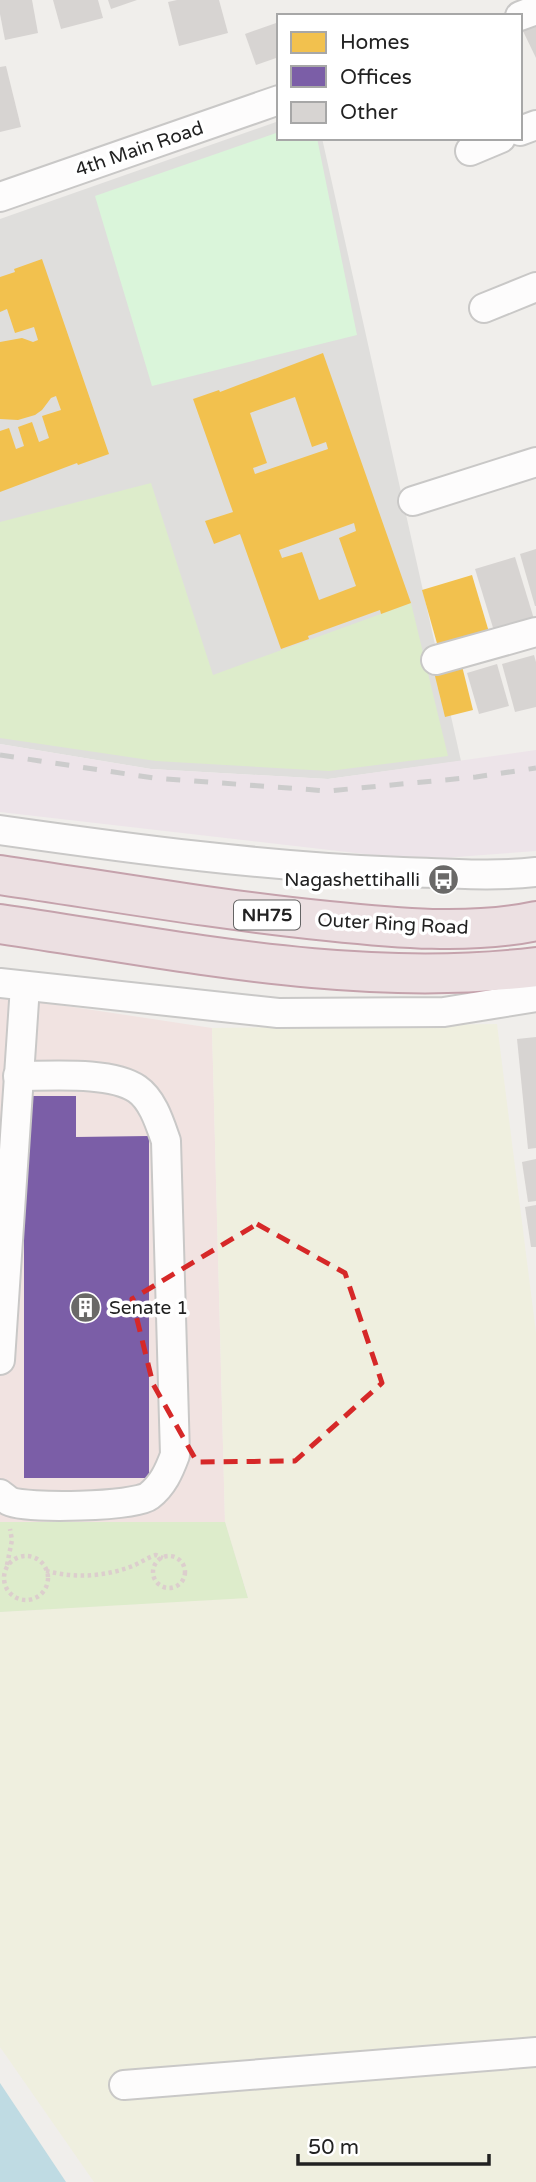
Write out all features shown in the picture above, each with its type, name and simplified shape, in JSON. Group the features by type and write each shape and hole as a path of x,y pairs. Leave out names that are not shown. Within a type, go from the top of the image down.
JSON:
{"highway":[{"name":"Outer Ring Road","path":"0,875 271,915 365,925 446,928 520,924 536,920"},
{"name":"NH75","path":"0,924 269,964 352,972 440,975 536,967"}],"street":[{"name":"4th Main Road","path":"0,197 277,101"},
{"path":"470,150 496,140"},
{"path":"484,308 536,287"},
{"path":"413,501 536,462"},
{"path":"436,660 536,632"},
{"path":"0,830 156,852 356,870 506,875 536,872"},
{"path":"0,1360 18,1076 12,985 278,1013 444,1012 536,997"},
{"path":"4,1497 30,1505 123,1504 147,1498 165,1479 175,1455 166,1141 156,1113 139,1090 119,1080 18,1076"},
{"path":"124,2085 536,2052"}],"path":[{"path":"4,1497 12,1540 6,1568 5,1584 16,1598 24,1600 41,1594 46,1586 46,1571 39,1561 25,1556 10,1562 6,1568"},
{"path":"46,1571 63,1575 97,1575 124,1569 156,1555 163,1558 173,1557 184,1567 182,1581 176,1586 164,1587 155,1579 155,1566 163,1558"}],"highlighted area":[{"path":"257,1224 345,1273 382,1383 295,1461 197,1462 153,1384 132,1299"}],"shaded area":[{"path":"277,122 277,140 322,140 461,761 328,779 151,769 0,744 0,219"},
{"path":"0,744 151,769 328,779 536,750 536,851 416,860 0,812"},
{"path":"0,996 212,1028 225,1521 248,1598 0,1612"}],"green space":[{"path":"277,133 277,140 317,140 357,335 152,386 95,196"},
{"path":"151,483 213,675 411,603 448,756 329,771 156,761 0,738 0,522"},
{"path":"497,1024 536,1333 536,2182 94,2182 0,2047 0,1612 248,1597 225,1522 212,1028"},
{"path":"0,1522 225,1522 248,1598 0,1612"}],"water":[{"path":"0,2083 66,2182 0,2182"}],"building: Homes":[{"path":"42,259 109,454 0,492 0,431 9,428 16,449 24,446 18,427 32,422 39,442 49,438 42,416 61,410 56,396 35,415 18,420 0,419 0,342 22,338 33,342 38,340 34,327 15,333 7,309 0,312 0,277"},
{"path":"323,353 411,603 381,614 380,610 308,636 309,639 281,649 240,534 214,544 205,521 233,512 193,399 219,390 220,392","holes":["295,397 312,447 326,442 328,449 255,474 253,468 267,463 250,413","354,523 356,531 339,538 356,586 319,600 302,552 282,558 279,550"]},
{"path":"472,575 489,632 438,647 422,590"},
{"path":"462,666 473,710 445,717 434,672"}],"building: Offices":[{"name":"Senate 1","path":"24,1096 76,1096 76,1137 149,1136 149,1478 24,1478"}],"building: Other":[{"path":"0,0 32,0 38,33 5,40"},
{"path":"53,0 98,0 103,18 61,29"},
{"path":"108,0 137,0 111,9"},
{"path":"219,0 228,33 179,46 168,2"},
{"path":"277,23 277,58 256,65 245,34"},
{"path":"536,23 536,58 522,29"},
{"path":"6,66 21,127 0,132 0,67"},
{"path":"536,549 536,606 535,606 520,554"},
{"path":"515,557 534,619 494,631 475,569"},
{"path":"534,655 536,707 515,712 502,664"},
{"path":"497,664 509,706 479,714 467,673"},
{"path":"536,1037 536,1148 528,1149 517,1039"},
{"path":"536,1159 536,1201 528,1202 522,1162"},
{"path":"536,1205 536,1247 531,1247 525,1207"}],"railway":[{"path":"0,755 154,778 328,791 476,777 536,768"}],"place":[{"name":"Nagashettihalli","path":"443,879"},
{"name":"Senate 1","path":"86,1307"}]}
